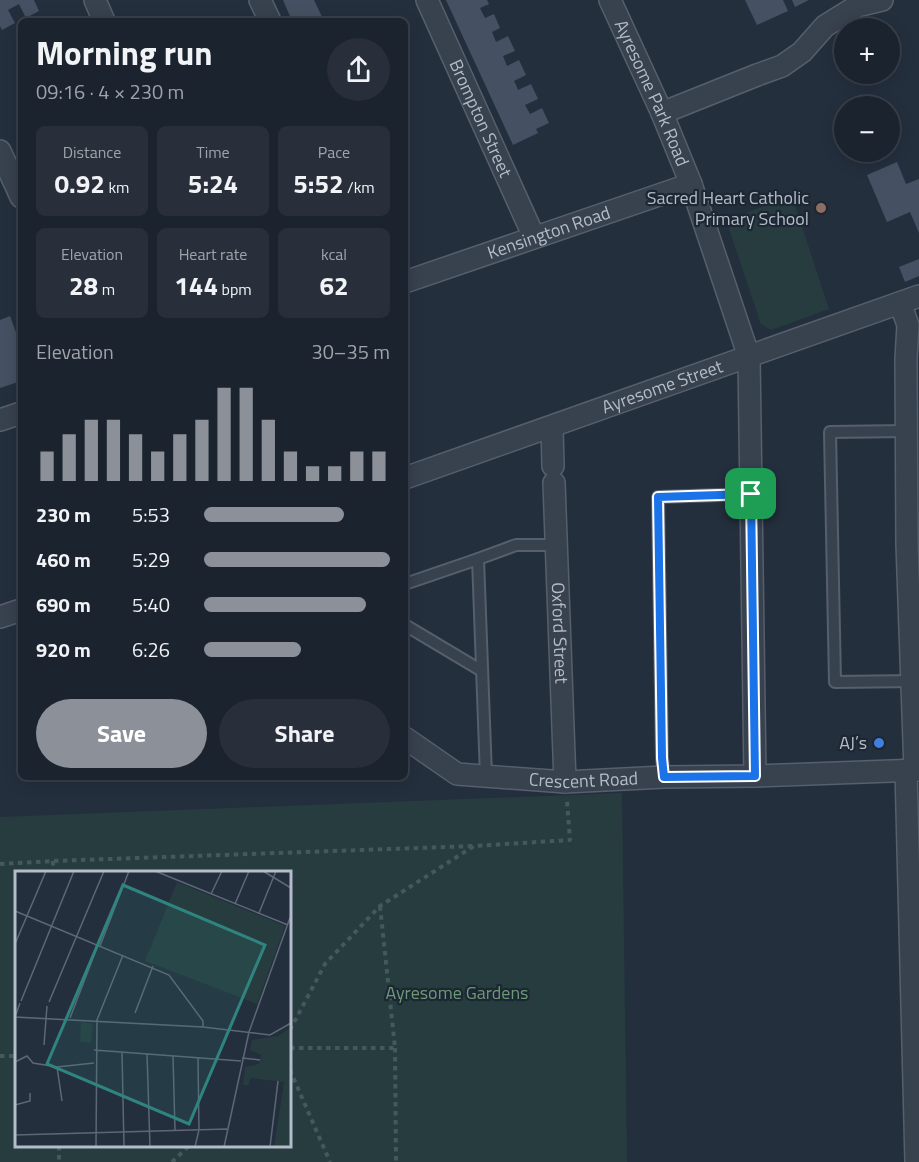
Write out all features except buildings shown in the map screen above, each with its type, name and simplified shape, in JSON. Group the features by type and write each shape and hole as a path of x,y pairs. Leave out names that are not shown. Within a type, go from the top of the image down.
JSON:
{"street":[{"path":"95,0 103,18"},
{"path":"260,0 269,18"},
{"name":"Brompton Street","path":"427,0 534,237"},
{"name":"Ayresome Park Road","path":"610,0 662,113 691,184 749,357 755,776"},
{"path":"662,113 782,66 802,52 825,27 855,3 882,0"},
{"path":"0,151 18,190"},
{"name":"Kensington Road","path":"408,281 691,184"},
{"path":"909,300 906,359 907,544 915,681 913,770 916,1162"},
{"name":"Ayresome Street","path":"408,477 909,300"},
{"path":"0,420 18,414"},
{"name":"Oxford Street","path":"552,427 565,783"},
{"path":"0,617 18,611"},
{"name":"Crescent Road","path":"408,740 457,774 565,783 664,777 913,770"}],"lane":[{"path":"907,431 830,432 835,682 915,681"},
{"path":"664,777 658,497 751,494"},
{"path":"408,583 516,546 556,545"},
{"path":"478,559 486,776"},
{"path":"408,627 482,671"}],"path":[{"path":"0,864 474,846 570,840 565,783"},
{"path":"291,1028 325,964 380,906 474,846"},
{"path":"53,861 53,871"},
{"path":"380,906 395,1048 396,1162"},
{"path":"291,1048 395,1048"},
{"path":"291,1072 330,1162"},
{"path":"172,1162 188,1147"}],"green space":[{"path":"792,196 829,309 771,330 761,324 726,220"},
{"name":"Ayresome Gardens","path":"622,793 627,1162 0,1162 0,817"}],"place":[{"name":"Sacred Heart Catholic Primary School","path":"821,208"},
{"name":"AJ’s","path":"879,743"}],"route":[{"path":"751,494 755,776 664,777 658,497 751,494"}]}
